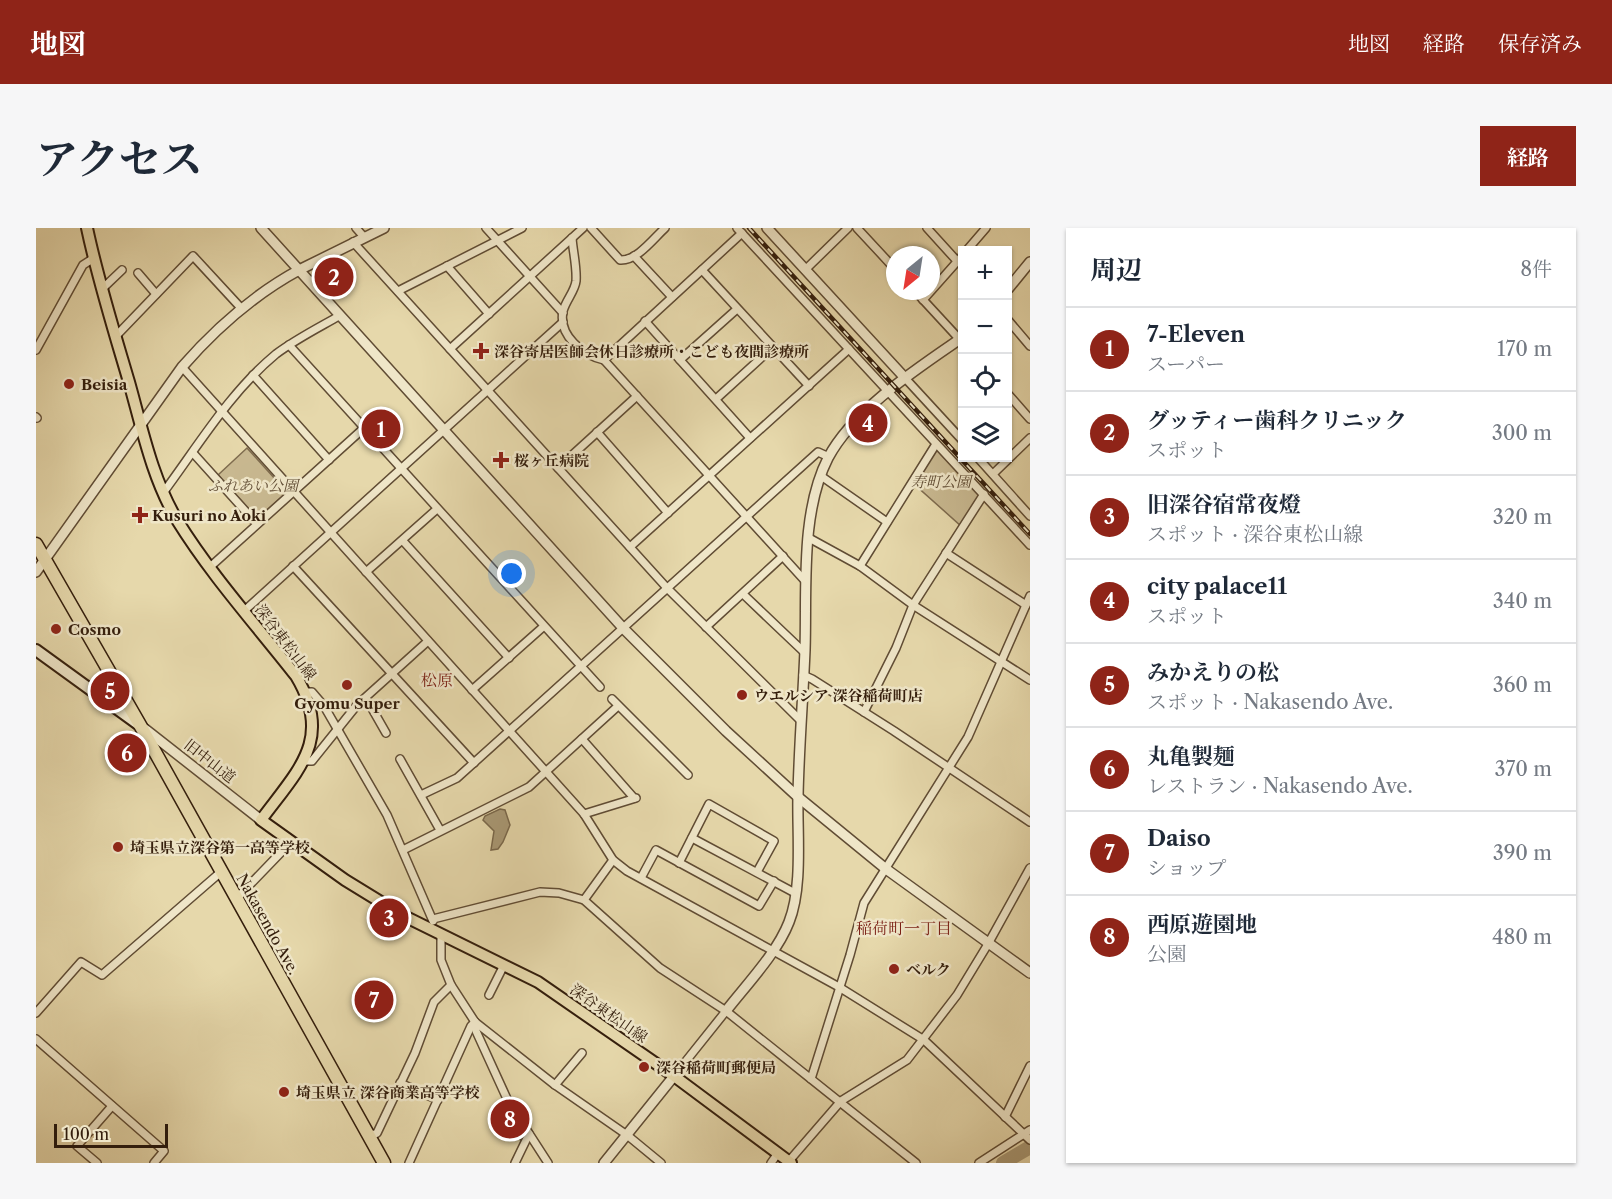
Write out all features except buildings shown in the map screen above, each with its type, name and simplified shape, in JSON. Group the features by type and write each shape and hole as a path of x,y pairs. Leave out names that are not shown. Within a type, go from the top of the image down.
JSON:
{"highway":[{"name":"Nakasendo Ave.","path":"36,544 140,725 384,1163"}],"main road":[{"name":"深谷東松山線","path":"87,228 141,426 164,493 177,519 210,567 296,676 305,692 310,708 312,730 304,761 261,819 345,880 402,915 431,924 441,935 538,982 674,1076 790,1162"},
{"path":"36,650 140,725"}],"street":[{"path":"261,228 623,628 726,731 798,796 886,869 1030,973"},
{"path":"356,228 364,237"},
{"path":"36,572 182,367 206,339 260,293 299,270 384,228"},
{"path":"486,228 563,313"},
{"path":"398,291 522,228"},
{"path":"450,349 584,228"},
{"path":"591,228 620,260 627,261 664,228"},
{"path":"767,228 958,436"},
{"path":"805,270 848,228"},
{"path":"857,228 886,259"},
{"path":"927,228 958,256"},
{"path":"970,246 986,228"},
{"path":"604,360 702,270 740,230 1030,544"},
{"path":"572,238 576,283 563,313 563,322 568,337 586,353 604,360 806,582"},
{"path":"353,242 667,588 801,721"},
{"path":"116,336 192,256 241,308"},
{"path":"634,256 672,297"},
{"path":"36,350 83,265 94,258"},
{"path":"940,281 958,260"},
{"path":"1012,284 1030,262"},
{"path":"447,266 489,314"},
{"path":"102,289 122,270"},
{"path":"702,270 809,386"},
{"path":"138,273 156,294"},
{"path":"923,300 958,337"},
{"path":"680,360 737,309"},
{"path":"164,493 222,412 253,375 289,345 339,316"},
{"path":"645,321 750,438"},
{"path":"244,610 563,322"},
{"path":"1012,325 1030,346"},
{"path":"604,1163 726,1011 772,951 789,922 795,893 809,538 812,508 821,476 829,457 858,418 905,378 958,342"},
{"path":"289,345 543,627 600,687"},
{"path":"716,399 773,347"},
{"path":"630,547 849,349"},
{"path":"182,367 584,814 613,860 627,871 839,987 924,1040 1005,1117 1028,1135 979,1163"},
{"path":"253,375 329,460"},
{"path":"558,468 637,396"},
{"path":"1012,399 1030,419"},
{"path":"210,567 364,428"},
{"path":"597,432 668,513"},
{"path":"993,474 1030,438"},
{"path":"860,566 936,444"},
{"path":"421,795 457,778 818,452 829,457"},
{"path":"193,453 257,524"},
{"path":"982,462 1030,516"},
{"path":"821,476 887,522"},
{"path":"864,712 896,648 913,605 984,494"},
{"path":"366,572 437,510"},
{"path":"809,538 860,566 913,605 1030,680"},
{"path":"403,541 509,658"},
{"path":"946,553 1026,605"},
{"path":"706,627 783,556"},
{"path":"293,566 474,763"},
{"path":"744,594 805,653"},
{"path":"811,1079 850,956 864,903 975,723 1030,596"},
{"path":"472,690 543,627"},
{"path":"304,761 312,760 339,730 357,705 428,641"},
{"path":"803,675 864,712 1030,822"},
{"path":"305,692 312,692 324,706 387,815 431,924 540,892 559,893 584,900 660,968 726,1011 916,1163"},
{"path":"366,698 386,734"},
{"path":"612,699 688,775"},
{"path":"403,850 529,787 618,705"},
{"name":"旧中山道","path":"140,725 261,819"},
{"path":"582,739 636,798 584,814"},
{"path":"400,759 440,831"},
{"path":"679,863 709,804 774,841 757,872"},
{"path":"692,838 795,893"},
{"path":"237,898 291,842"},
{"path":"641,878 656,850 759,906 774,881"},
{"path":"584,900 613,860"},
{"path":"790,1162 841,1101 907,1060 924,1040 942,1017 988,944 1030,868"},
{"path":"36,1014 81,962 102,975 222,871"},
{"path":"441,935 441,960 451,985 475,1022 555,1085 627,1135 661,1163"},
{"path":"489,995 504,965"},
{"path":"369,1137 377,1133 426,1026 434,1002 451,985"},
{"path":"410,1163 471,1026 475,1022"},
{"path":"475,1022 476,1031 508,1101 548,1163"},
{"path":"36,1040 164,1151 154,1163"},
{"path":"555,1085 582,1053"},
{"path":"1005,1117 1030,1066"},
{"path":"400,1083 438,1100"},
{"path":"97,1163 77,1146 112,1106"},
{"path":"515,1163 529,1134"},
{"path":"771,1163 778,1153"}],"green space":[{"name":"寿町公園","path":"937,447 981,494 961,526 914,484"},
{"name":"ふれあい公園","path":"247,448 285,490 285,494 259,517 256,517 218,475"},
{"path":"507,1108 510,1108 526,1134 523,1141 497,1129"}],"shaded area":[{"path":"500,809 505,810 510,825 498,849 491,850 494,831 483,820 485,816"}],"waterway":[{"path":"1003,1163 1030,1147"}],"railway":[{"path":"749,228 1030,534"}],"place":[{"name":"グッティー歯科クリニック","path":"334,277"},
{"name":"深谷寄居医師会休日診療所・こども夜間診療所","path":"481,351"},
{"name":"Beisia","path":"69,384"},
{"name":"city palace11","path":"868,423"},
{"name":"7-Eleven","path":"381,429"},
{"name":"桜ヶ丘病院","path":"501,460"},
{"name":"Kusuri no Aoki","path":"140,515"},
{"name":"Cosmo","path":"56,629"},
{"name":"Gyomu Super","path":"347,685"},
{"name":"みかえりの松","path":"110,691"},
{"name":"ウエルシア 深谷稲荷町店","path":"742,695"},
{"name":"丸亀製麺","path":"127,753"},
{"name":"埼玉県立深谷第一高等学校","path":"118,847"},
{"name":"旧深谷宿常夜燈","path":"389,918"},
{"name":"ベルク","path":"894,969"},
{"name":"Daiso","path":"374,1000"},
{"name":"深谷稲荷町郵便局","path":"644,1067"},
{"name":"埼玉県立 深谷商業高等学校","path":"284,1092"},
{"name":"西原遊園地","path":"510,1119"}],"district":[{"name":"松原","path":"437,680"},
{"name":"稲荷町一丁目","path":"904,928"}]}
